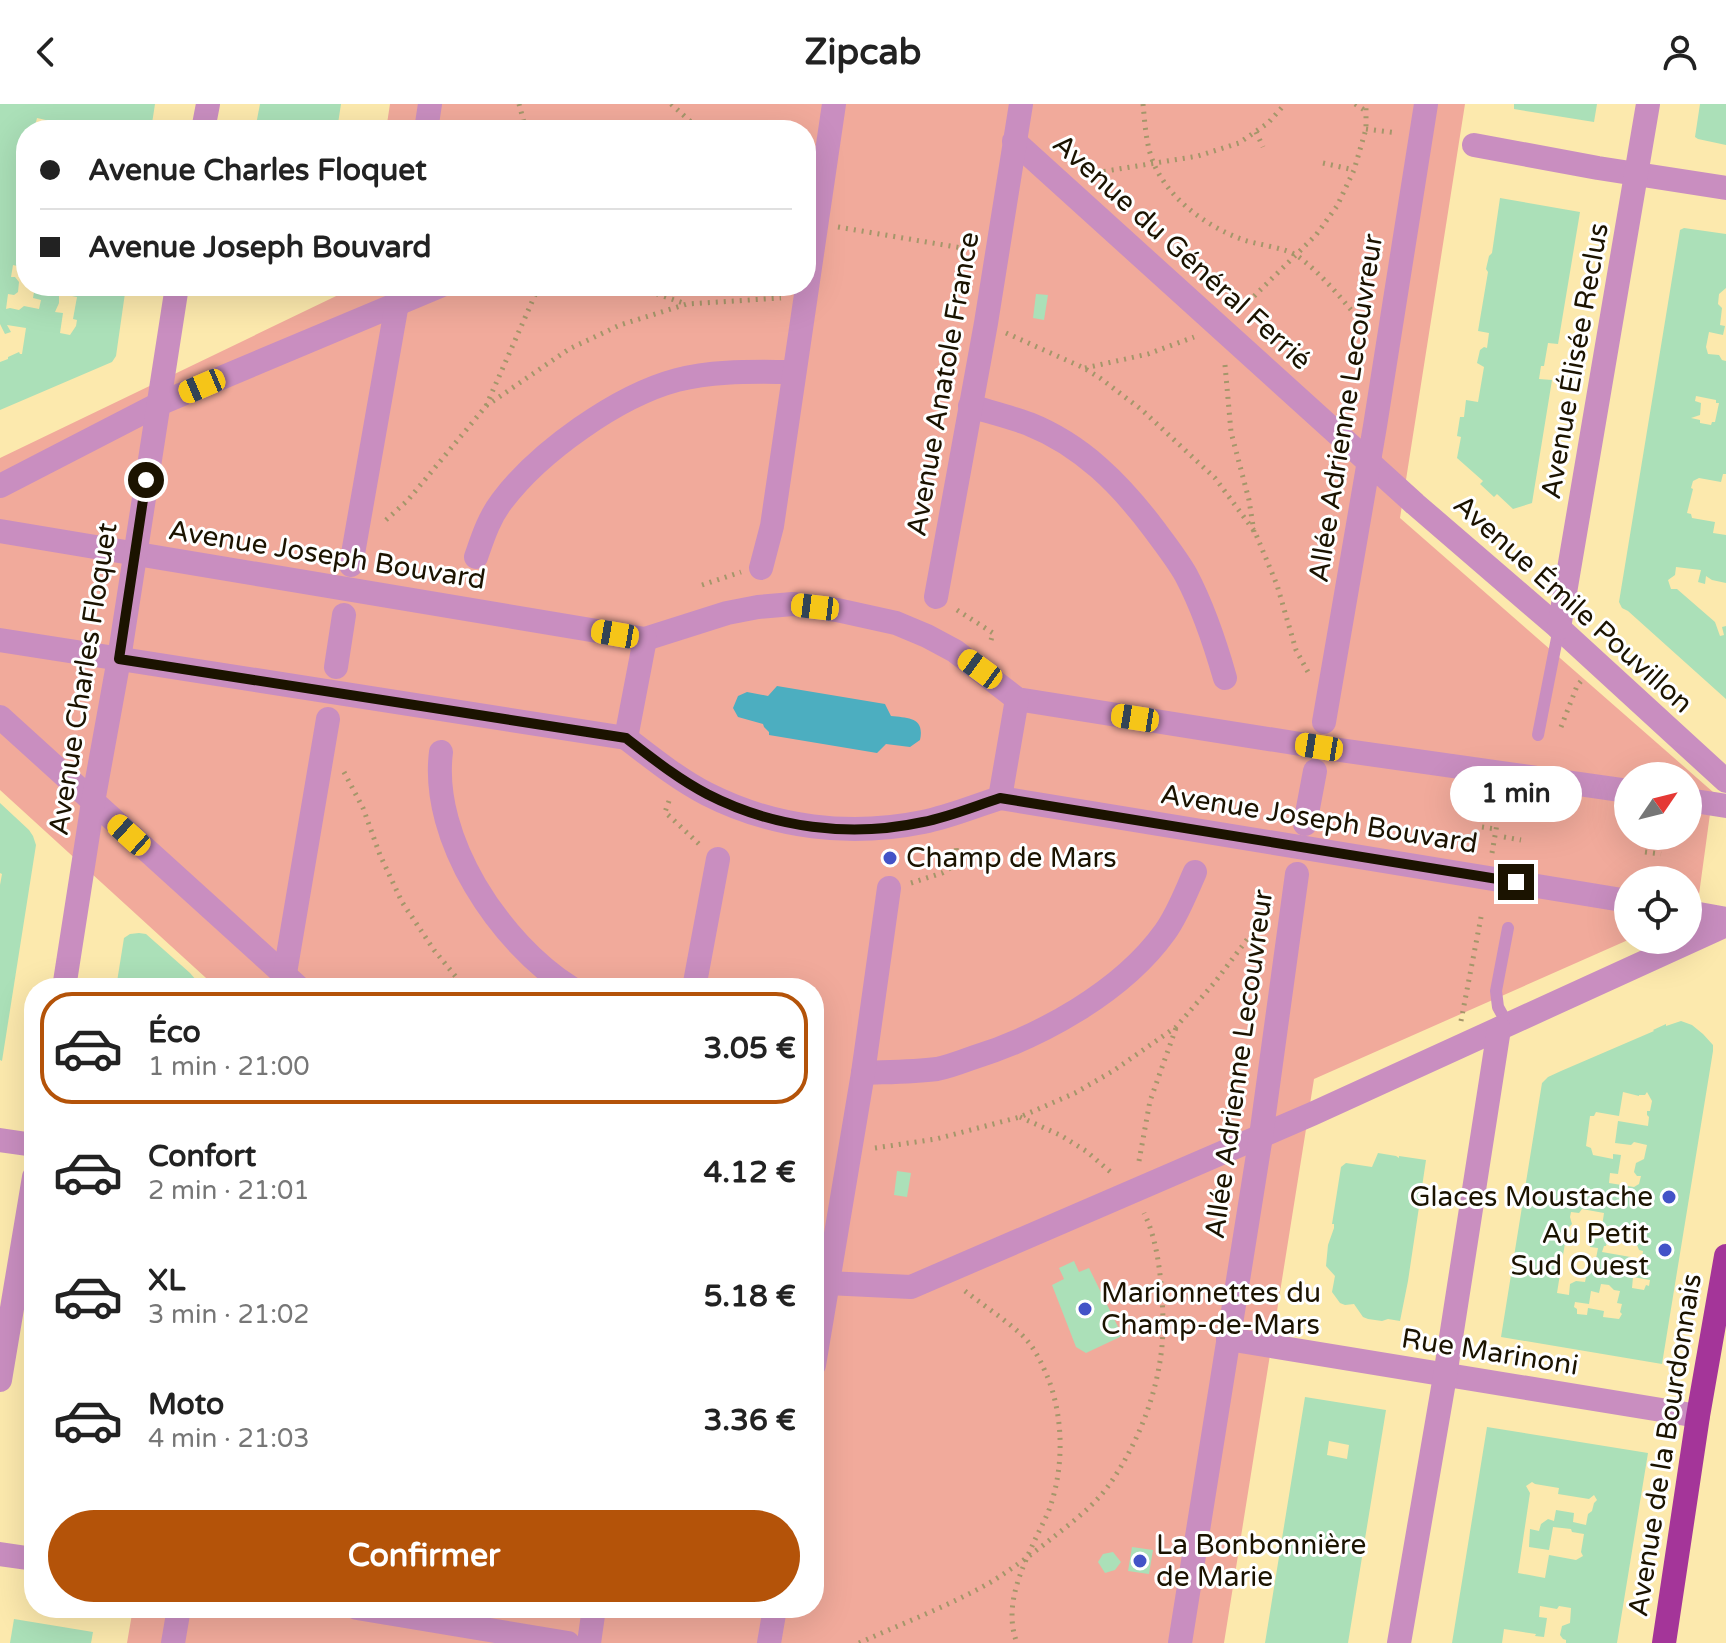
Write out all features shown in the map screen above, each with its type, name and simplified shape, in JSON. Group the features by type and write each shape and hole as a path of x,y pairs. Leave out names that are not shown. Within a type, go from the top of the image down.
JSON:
{"main road":[{"name":"Avenue de la Bourdonnais","path":"1664,1643 1726,1256"}],"street":[{"path":"816,231 816,146 834,104"},
{"name":"Avenue Anatole France","path":"936,597 986,323 1021,104"},
{"name":"Allée Adrienne Lecouvreur","path":"1325,715 1426,104"},
{"name":"Avenue Élisée Reclus","path":"1559,628 1648,104"},
{"name":"Avenue du Général Ferrié","path":"1014,141 1415,504"},
{"path":"1474,145 1726,188"},
{"name":"Avenue Charles Floquet","path":"66,978 175,296"},
{"path":"0,486 159,404 396,296"},
{"path":"351,565 398,296"},
{"path":"761,568 772,526 806,297"},
{"path":"476,557 488,524 521,478 575,432 641,393 676,380 714,373 793,372"},
{"path":"970,406 1030,424 1063,442 1094,462 1122,489 1185,574 1215,642 1225,678"},
{"name":"Avenue Émile Pouvillon","path":"1415,504 1559,628 1726,781"},
{"name":"Avenue Joseph Bouvard","path":"0,531 645,639"},
{"path":"626,738 645,639 727,613 793,604 896,623 927,636 955,651 1017,699 1338,750 1614,789"},
{"path":"336,667 344,615"},
{"path":"0,640 626,738 707,794 751,813 794,825 835,829 923,822 1000,798 1017,699"},
{"path":"0,717 283,978"},
{"path":"290,978 327,727"},
{"path":"441,752 439,769 443,802 454,842 472,880 495,917 525,950 559,978"},
{"path":"1305,824 1315,771"},
{"name":"Avenue Joseph Bouvard","path":"1000,798 1614,899"},
{"path":"1702,802 1726,806"},
{"path":"696,978 718,859"},
{"path":"863,1073 939,1069 1032,1036 1071,1014 1106,990 1165,933 1195,872"},
{"name":"Allée Adrienne Lecouvreur","path":"1180,1643 1261,1136 1297,874"},
{"path":"824,1302 863,1073 889,888"},
{"path":"1702,915 1726,919"},
{"path":"827,1283 911,1287 1312,1114 1726,925"},
{"path":"1399,1643 1504,1027"},
{"path":"0,1140 24,1144"},
{"path":"0,1380 24,1237"},
{"name":"Rue Marinoni","path":"1228,1339 1698,1416"},
{"path":"0,1554 24,1558"},
{"path":"173,1643 177,1618"},
{"path":"417,1618 568,1643"},
{"path":"589,1643 593,1618"},
{"path":"769,1643 773,1618"}],"lane":[{"path":"1538,735 1559,628"},
{"path":"1504,1027 1496,991 1508,928"}],"path":[{"path":"671,104 689,120"},
{"path":"1143,104 1146,134 1154,164 1172,193 1214,227 1241,239 1297,255 1335,290 1387,350"},
{"path":"1057,179 1198,156 1239,143 1268,123 1285,104"},
{"path":"1084,368 1148,354 1221,328 1297,255 1337,206 1354,170 1366,129 1366,108 1355,104"},
{"path":"1256,132 1263,147"},
{"path":"1323,163 1354,170"},
{"path":"817,224 996,253"},
{"path":"486,406 535,296"},
{"path":"663,296 687,304"},
{"path":"385,521 408,500 486,406 569,349 620,325 687,304 806,297"},
{"path":"986,323 1084,368 1142,410 1215,478 1255,532"},
{"path":"1221,328 1231,432 1255,532 1277,585 1296,650 1325,715"},
{"path":"702,585 761,568"},
{"path":"936,597 993,633 990,644"},
{"path":"1559,734 1577,686 1585,674"},
{"path":"327,727 402,902 457,978"},
{"path":"670,799 665,812 718,859"},
{"path":"1492,854 1501,801"},
{"path":"1482,827 1496,829"},
{"path":"1504,837 1521,840"},
{"path":"889,888 942,873 957,864 956,844"},
{"path":"1645,852 1661,854"},
{"path":"849,1151 936,1139 1020,1117 1075,1093 1176,1027 1269,912"},
{"path":"1459,1033 1482,912"},
{"path":"1134,1191 1150,1101 1176,1027"},
{"path":"859,1643 993,1581 1084,1513 1108,1486 1136,1439 1153,1392 1163,1341 1162,1292 1152,1228 1134,1191 1086,1151 1020,1117"},
{"path":"942,1274 1025,1338 1040,1360 1056,1398 1060,1430 1058,1471 1050,1508 1012,1597 1013,1631 1017,1643"}],"shaded area":[{"name":"Champ de Mars","path":"390,104 1465,104 1400,518 1679,762 1614,762 1614,850 1702,850 1702,782 1713,792 1702,872 1702,866 1614,866 1614,946 1314,1079 1224,1643 127,1643 131,1618 824,1618 824,978 206,978 0,790 0,458 336,296 816,296 816,120 388,120"}],"water":[{"path":"777,686 885,704 891,716 909,718 918,723 920,740 910,747 886,744 877,753 769,735 763,724 738,717 733,708 738,696 747,692 768,696"}],"building":[{"path":"0,104 155,104 153,120 16,120 16,266 13,265 11,277 16,278 16,294 8,294 6,309 19,310 24,306 39,309 41,300 33,296 59,296 55,312 63,313 60,333 70,335 77,320 73,319 77,297 72,296 125,296 116,356 112,362 0,410 0,362 19,352 22,354 26,328 7,325 11,332 5,334 0,324"},
{"path":"260,104 341,104 339,120 257,120"},
{"path":"1514,104 1597,104 1594,122 1514,109"},
{"path":"1700,104 1726,104 1726,145 1695,137"},
{"path":"1500,198 1580,212 1558,344 1548,343 1544,366 1541,366 1539,379 1552,380 1532,503 1513,509 1497,494 1494,497 1480,484 1483,481 1457,458 1461,437 1457,436 1460,417 1464,417 1466,400 1478,402 1484,367 1477,363 1480,350 1487,348 1489,333 1478,331"},
{"path":"1680,230 1726,234 1726,288 1719,294 1718,304 1722,308 1720,325 1725,326 1723,335 1709,332 1706,347 1708,354 1719,355 1726,361 1726,474 1723,474 1721,482 1699,478 1693,481 1687,513 1692,518 1715,522 1713,533 1726,535 1726,583 1706,576 1705,584 1698,582 1701,570 1676,567 1675,575 1668,580 1671,589 1677,589 1715,622 1720,636 1724,635 1722,627 1726,626 1726,699 1622,608 1619,602","holes":["1696,396 1719,403 1715,422 1711,425 1691,418 1700,415 1701,403 1695,401"]},
{"path":"1036,294 1048,295 1044,320 1033,318"},
{"path":"0,803 29,830 36,845 2,1061 0,1060"},
{"path":"130,934 146,934 194,978 118,978 124,938"},
{"path":"1681,1021 1692,1025 1713,1045 1713,1051 1662,1364 1501,1337 1542,1083 1561,1071","holes":["1623,1092 1639,1096 1647,1092 1652,1101 1650,1111 1647,1111 1648,1126 1618,1121 1615,1143 1647,1145 1644,1159 1636,1163 1634,1172 1641,1176 1639,1184 1634,1187 1609,1183 1610,1173 1618,1174 1621,1155 1613,1154 1613,1159 1593,1155 1591,1148 1586,1146 1590,1116 1596,1112 1619,1116","1582,1209 1604,1213 1601,1233 1592,1232 1590,1247 1598,1248 1594,1269 1588,1268 1585,1282 1570,1284 1569,1295 1557,1293 1565,1243 1579,1245 1577,1237 1564,1236 1572,1224 1571,1212 1579,1213","1606,1226 1646,1233 1645,1241 1637,1245 1643,1251 1642,1259 1602,1252 1608,1234 1605,1234","1633,1277 1650,1280 1644,1290 1632,1288","1601,1284 1620,1291 1617,1303 1622,1304 1622,1314 1619,1319 1603,1317 1604,1311 1588,1308 1587,1315 1577,1314 1575,1302 1589,1304 1591,1291 1599,1293"]},
{"path":"1378,1153 1426,1160 1400,1321 1368,1319 1354,1304 1340,1303 1332,1292 1335,1276 1326,1266 1341,1167 1346,1163 1372,1167"},
{"path":"897,1171 911,1173 907,1197 894,1195"},
{"name":"Marionnettes du Champ-de-Mars","path":"1074,1261 1079,1272 1089,1268 1121,1333 1120,1337 1086,1353 1076,1347 1052,1285 1064,1279 1059,1268"},
{"path":"1305,1397 1386,1410 1348,1643 1265,1643","holes":["1329,1441 1349,1445 1347,1459 1327,1455"]},
{"path":"1487,1427 1648,1453 1617,1643 1566,1643 1560,1635 1562,1626 1570,1623 1571,1608 1540,1606 1539,1617 1547,1618 1544,1637 1504,1629 1502,1643 1452,1643","holes":["1532,1482 1559,1488 1558,1494 1589,1499 1594,1495 1597,1500 1588,1514 1586,1525 1573,1522 1574,1513 1556,1510 1554,1521 1548,1519 1541,1524 1539,1531 1530,1529 1529,1547 1549,1550 1553,1527 1584,1534 1583,1556 1576,1560 1549,1555 1545,1578 1518,1573 1530,1493 1526,1486"]},
{"name":"La Bonbonnière de Marie","path":"1132,1547 1153,1550 1149,1574 1128,1571"},
{"path":"1113,1552 1121,1562 1115,1570 1105,1573 1098,1562 1103,1554"},
{"path":"14,1619 93,1632 91,1643 10,1643"}],"place":[{"name":"Champ de Mars","path":"890,858"},
{"name":"Glaces Moustache","path":"1669,1197"},
{"name":"Au Petit Sud Ouest","path":"1665,1250"},
{"name":"Marionnettes du Champ-de-Mars","path":"1085,1309"},
{"name":"La Bonbonnière de Marie","path":"1140,1561"}],"route":[{"path":"146,480 119,659 626,738 707,794 751,813 794,825 835,829 880,828 923,822 1000,798 1516,882"}]}
